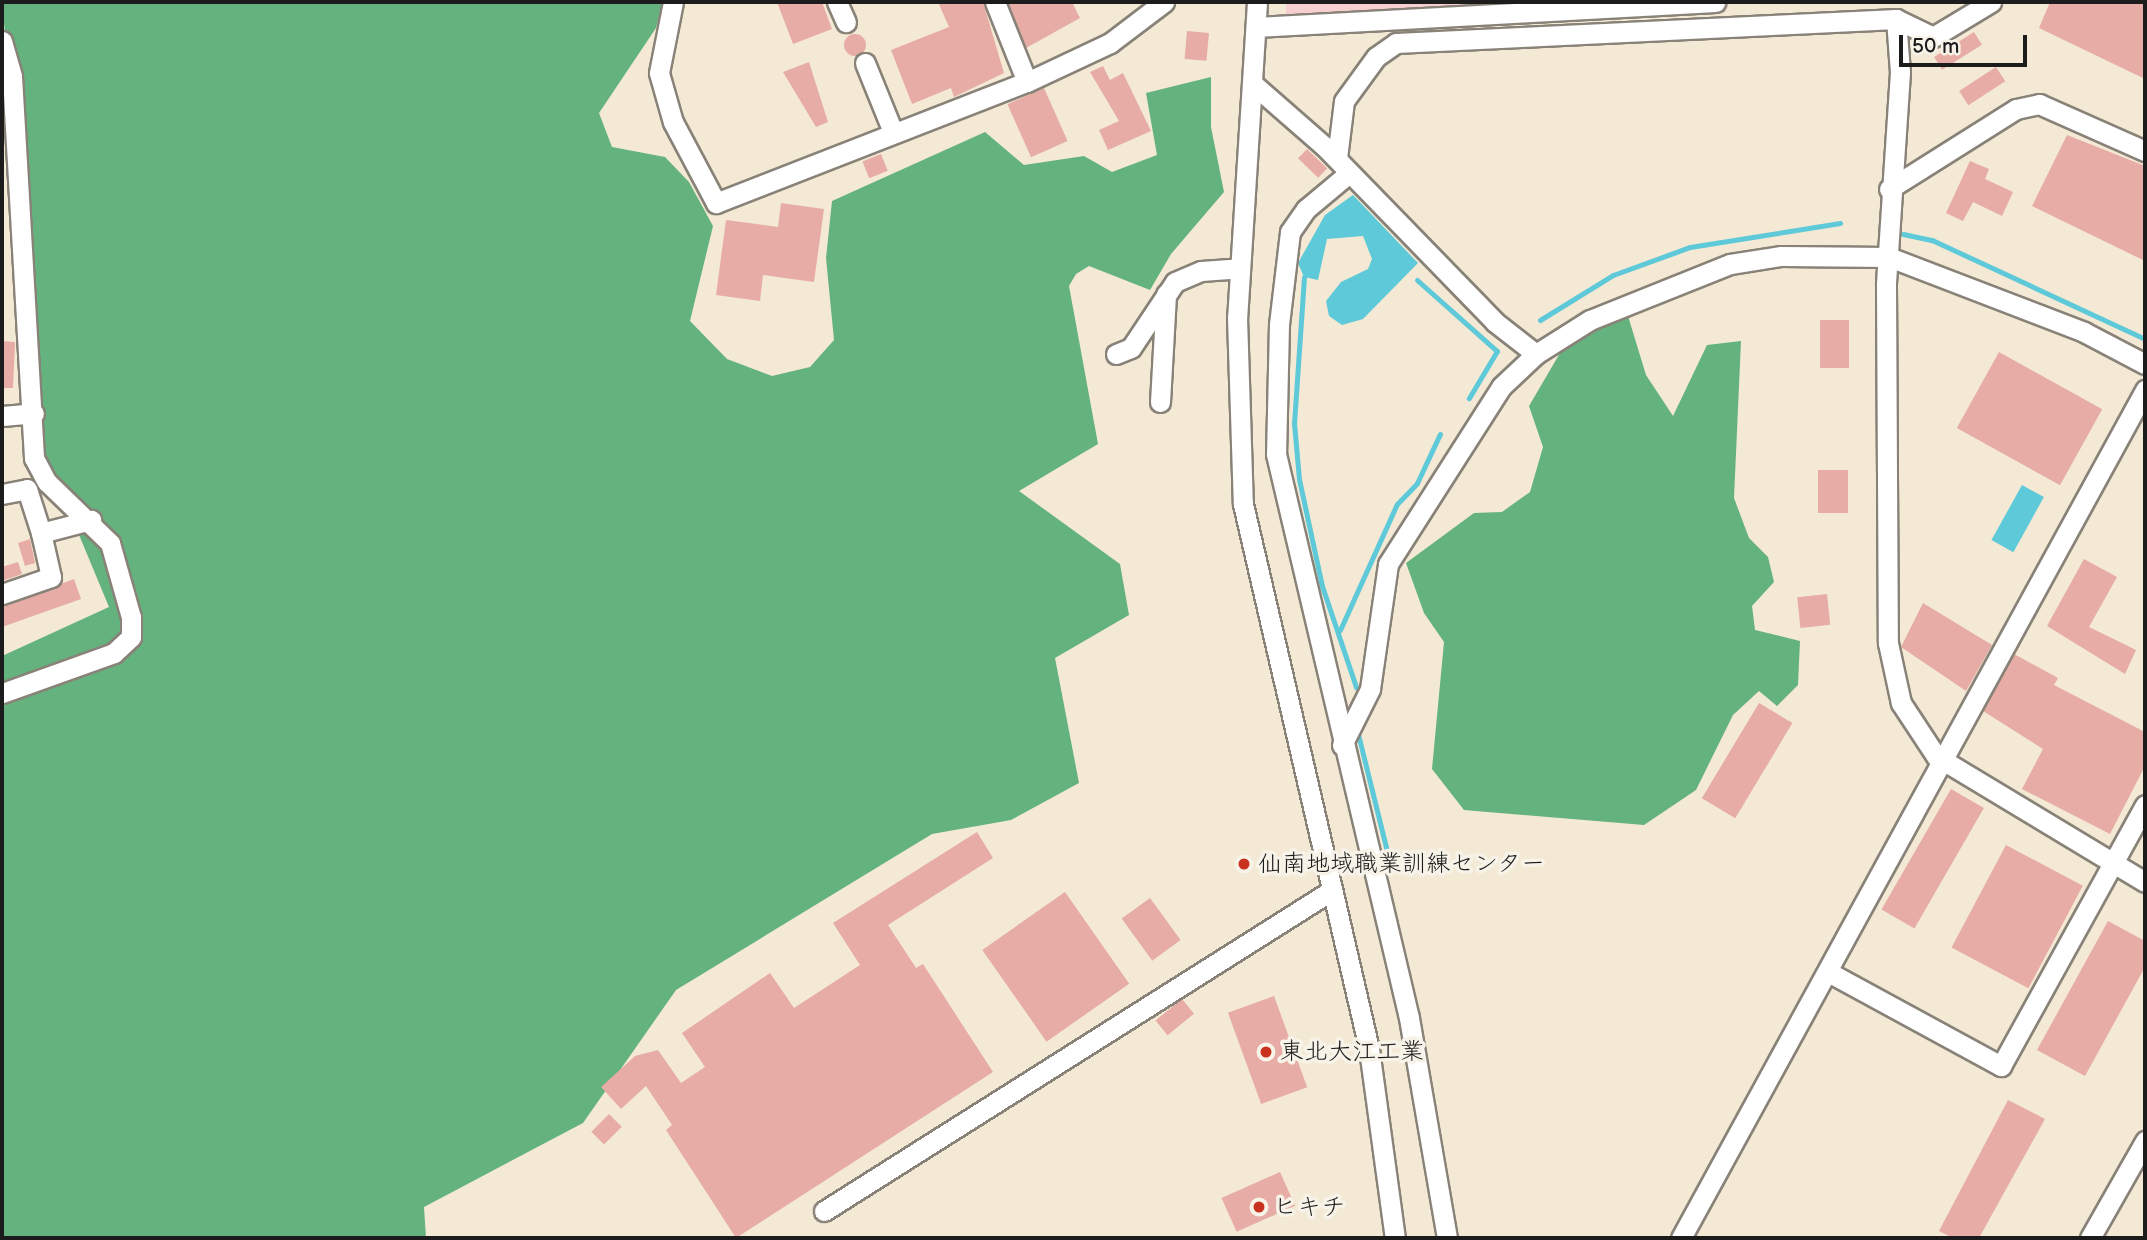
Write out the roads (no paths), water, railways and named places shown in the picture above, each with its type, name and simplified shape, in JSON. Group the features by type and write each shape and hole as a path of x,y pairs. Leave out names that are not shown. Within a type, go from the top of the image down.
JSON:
{"street":[{"path":"673,2 659,73 673,122 716,203 1027,82 1110,43 1164,2"},
{"path":"837,2 846,22"},
{"path":"995,2 1027,82"},
{"path":"1257,2 1240,268 1237,420 1244,505 1329,892 1368,1049 1395,1238"},
{"path":"1256,27 1715,2"},
{"path":"1447,1238 1409,1018 1297,564 1276,454 1275,414 1290,232 1342,166 1344,101 1376,57 1396,43 1896,19 1933,37 1991,2"},
{"path":"1896,19 1900,72 1889,189 1888,643 1900,703 1915,731 1943,761 2145,882"},
{"path":"2,41 12,76 10,212 34,413 38,470 91,520 110,543 131,617 131,637 114,653 2,693"},
{"path":"865,63 893,132"},
{"path":"1253,84 1342,166 1502,328 1536,354"},
{"path":"1889,189 2016,109 2039,104 2145,151"},
{"path":"1342,745 1370,689 1388,564 1480,416 1536,354 1656,289 1730,264 1781,256 1889,257 2084,332 2145,364"},
{"path":"1116,354 1131,348 1175,282 1201,271 1240,268"},
{"path":"1160,402 1166,294"},
{"path":"1681,1238 2145,390"},
{"path":"2,416 34,413"},
{"path":"2,494 27,489 51,578 2,594"},
{"path":"41,533 91,520"},
{"path":"1828,972 2001,1066 2145,805"},
{"path":"824,1211 1329,892"},
{"path":"2090,1238 2145,1141"}],"water":[{"path":"1353,195 1418,263 1363,319 1342,325 1329,316 1326,301 1341,282 1368,269 1372,259 1363,236 1327,239 1318,280 1304,277 1298,263 1325,215"},
{"path":"2022,485 2044,497 2013,552 1991,540"}],"waterway":[{"path":"1540,320 1613,275 1690,247 1840,223"},
{"path":"1903,234 1932,240 2145,339"},
{"path":"1304,277 1294,423 1299,479 1322,586 1356,687"},
{"path":"1417,280 1497,351 1469,398"},
{"path":"1340,630 1397,504 1417,483 1440,434"},
{"path":"1357,730 1389,859"}],"place":[{"name":"仙南地域職業訓練センター","path":"1244,864"},
{"name":"東北大江工業","path":"1266,1052"},
{"name":"ヒキチ","path":"1259,1207"}]}
